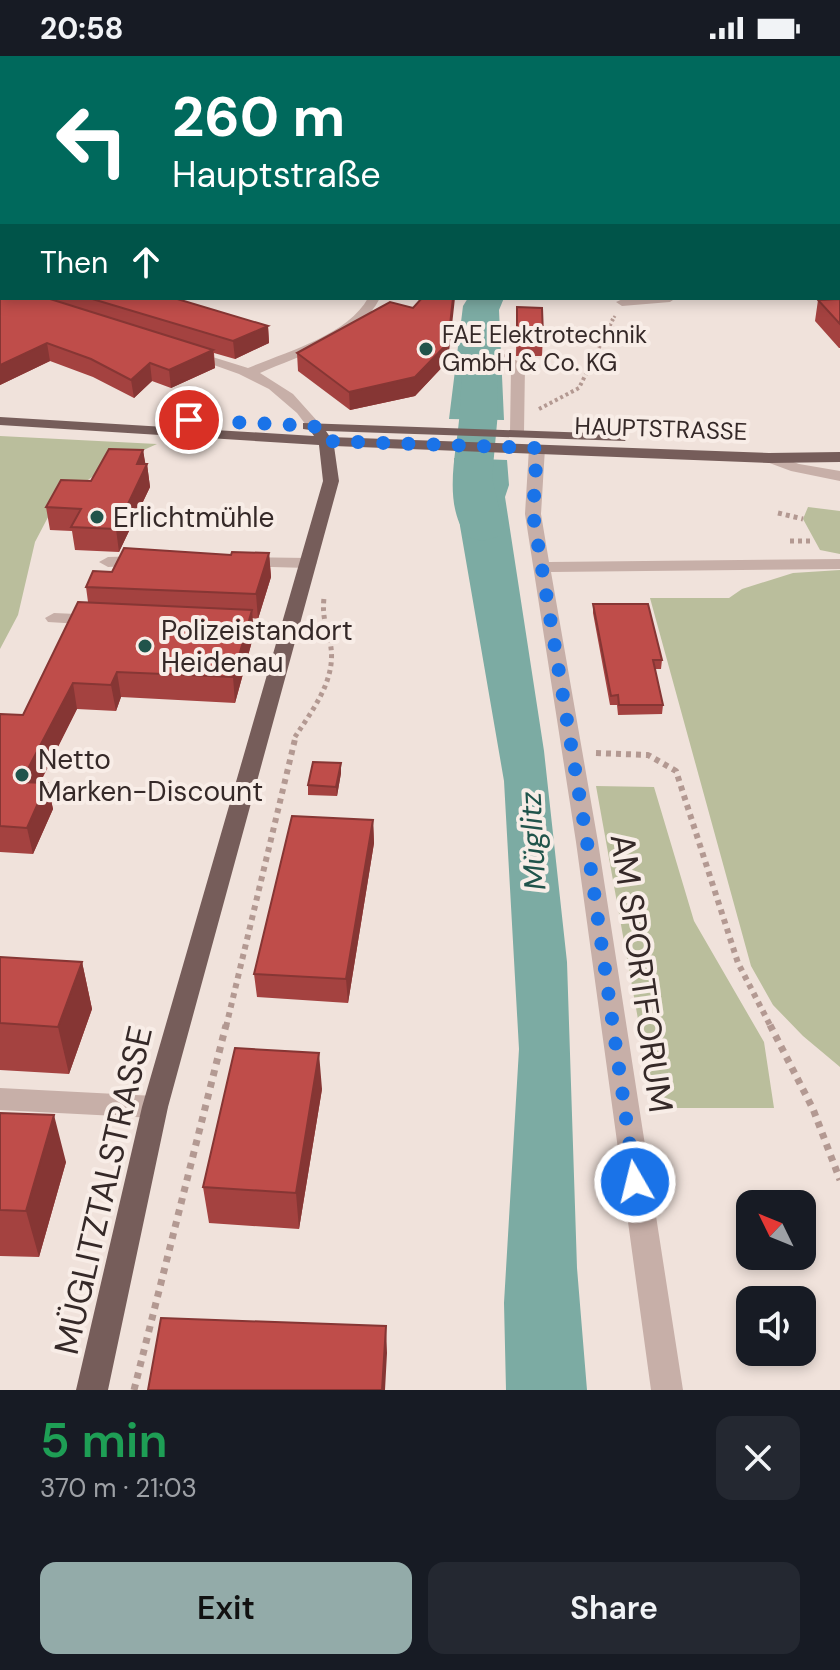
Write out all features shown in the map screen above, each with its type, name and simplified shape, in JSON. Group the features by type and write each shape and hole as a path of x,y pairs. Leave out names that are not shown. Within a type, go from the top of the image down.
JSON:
{"main road":[{"name":"HAUPTSTRASSE","path":"0,411 314,426 440,437"},
{"name":"HAUPTSTRASSE","path":"0,421 326,441 515,433 840,446"},
{"path":"314,426 326,441"},
{"name":"HAUPTSTRASSE","path":"515,433 537,448 769,458 840,457"},
{"name":"MÜGLITZTALSTRASSE","path":"92,1390 155,1107 331,481 326,441"}],"street":[{"path":"251,372 347,329 366,313 373,300"},
{"path":"622,302 646,300"},
{"path":"171,348 251,372 301,406 314,426"},
{"path":"504,358 518,365 515,433"},
{"name":"AM SPORTFORUM","path":"537,448 533,514 572,752 667,1390"},
{"path":"769,458 796,468 840,476"},
{"path":"108,562 161,560"},
{"path":"226,562 308,563"},
{"path":"542,567 840,564"},
{"path":"54,618 118,620"},
{"path":"214,625 290,628"},
{"path":"0,1099 155,1107"}],"path":[{"path":"515,433 579,388 622,302"},
{"path":"778,513 803,519"},
{"path":"790,541 813,541"},
{"path":"134,1390 251,927 295,736 322,698 332,662 331,645 322,619 330,574 308,563"},
{"path":"572,752 648,755 676,771 738,963 813,1109 840,1180"}],"green space":[{"path":"0,436 157,444 108,466 56,502 35,542 18,615 0,649"},
{"path":"808,507 840,511 840,554 820,550 803,519"},
{"path":"840,570 840,1067 773,1005 751,966 650,598 729,598 742,589 793,573"},
{"path":"596,786 654,787 694,921 764,1042 774,1108 654,1108"}],"water":[{"path":"467,300 503,300 499,310 504,420 449,419 463,306"},
{"path":"454,458 507,460 509,485 505,497 544,751 567,962 577,1268 587,1390 506,1390 504,1303 519,1049 504,781 460,526"}],"building":[{"path":"0,300 53,300 213,350 169,370 150,363 131,380 91,359 47,343 0,365"},
{"path":"96,300 181,300 268,326 233,341"},
{"path":"420,300 453,300 448,343 415,377 349,392 297,353 390,302 413,308"},
{"path":"818,300 840,300 840,324"},
{"path":"517,307 542,308 543,335 517,334"},
{"path":"109,449 143,450 137,464 147,464 116,529 71,527 81,509 46,507 61,480 91,481"},
{"path":"124,548 231,555 232,552 269,553 256,594 86,587 93,571 112,572"},
{"path":"78,602 252,610 233,677 117,672 111,685 73,683 21,782 47,783 27,828 0,826 0,714 23,715"},
{"path":"593,604 648,604 662,660 653,660 663,705 619,705 618,695 611,696"},
{"path":"313,762 341,763 336,787 308,785"},
{"path":"292,816 373,820 346,979 254,974"},
{"path":"0,957 82,962 58,1027 0,1023"},
{"path":"235,1048 319,1053 296,1193 203,1187"},
{"path":"0,1113 54,1115 26,1211 0,1210"},
{"path":"161,1318 386,1326 382,1390 148,1390"}],"waterway":[{"name":"Müglitz","path":"482,528 472,478 479,412 481,308 485,300"}],"place":[{"name":"FAE Elektrotechnik GmbH & Co. KG","path":"426,349"},
{"name":"Erlichtmühle","path":"97,517"},
{"name":"Polizeistandort Heidenau","path":"145,646"},
{"name":"Netto Marken-Discount","path":"22,775"}],"route":[{"path":"189,420 314,426 326,441 537,448 533,514 587,842 635,1182"}]}
